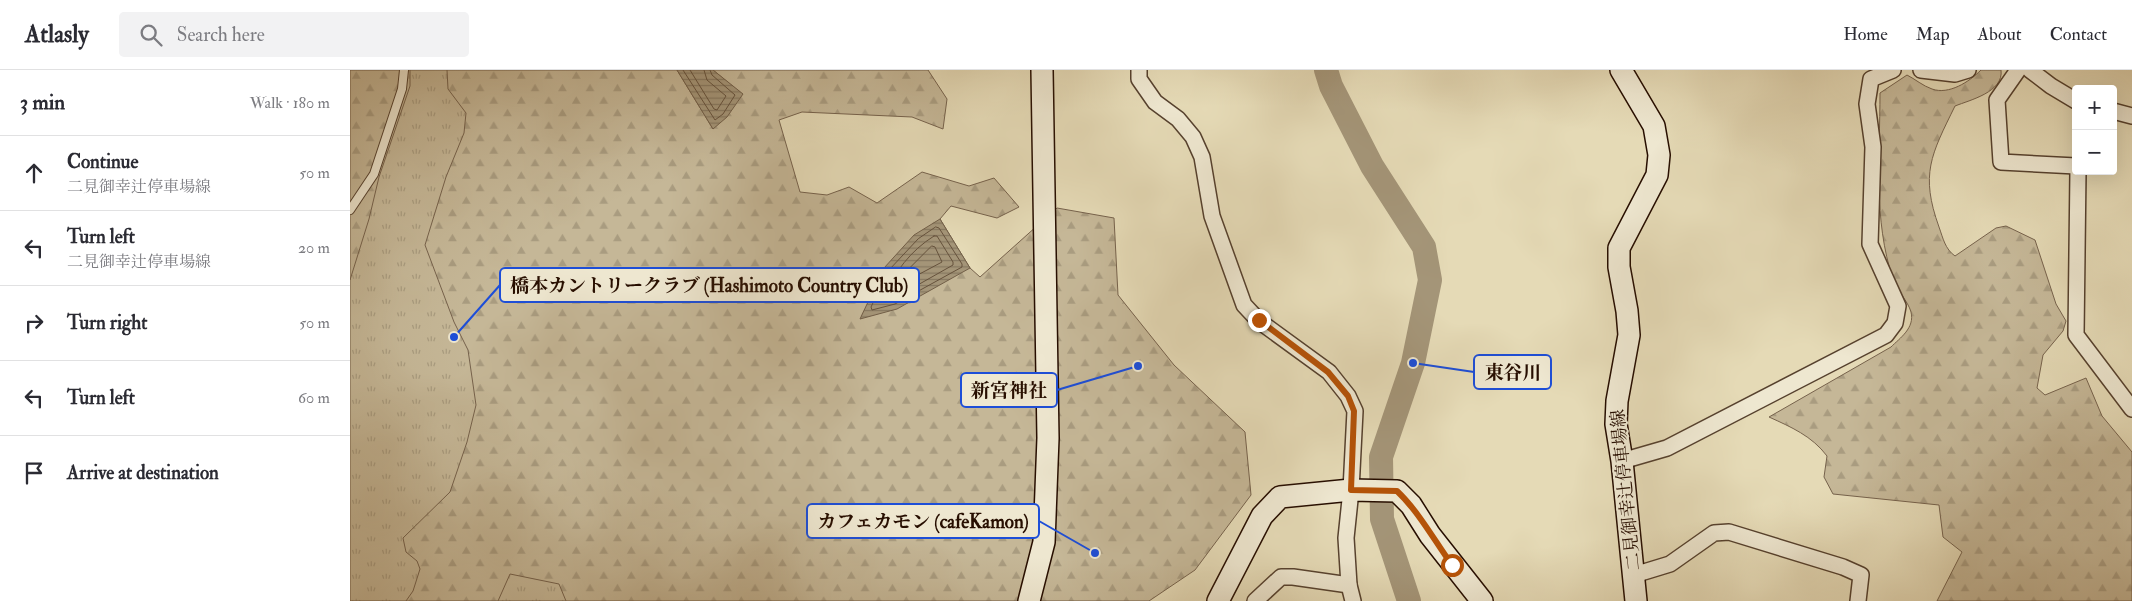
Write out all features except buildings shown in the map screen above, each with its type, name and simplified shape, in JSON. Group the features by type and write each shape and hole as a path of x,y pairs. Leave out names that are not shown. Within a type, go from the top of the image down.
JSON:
{"main road":[{"path":"1029,601 1044,542 1047,488 1042,70"},
{"name":"二見御幸辻停車場線","path":"1621,70 1654,126 1659,155 1657,175 1619,248 1619,267 1627,311 1629,335 1617,401 1616,424 1622,461 1636,601"},
{"path":"1218,601 1262,516 1280,497 1351,490 1397,491 1411,505 1430,535 1482,601"}],"street":[{"path":"1139,70 1139,79 1155,102 1178,119 1193,137 1202,157 1212,216 1244,305 1259,320 1328,372 1348,396 1354,411 1351,490 1346,538 1349,585 1353,601"},
{"path":"1622,461 1667,448 1886,335 1895,323 1898,306 1870,244 1873,147 1867,104 1872,79 1893,70"},
{"path":"1921,70 1955,74 1968,70"},
{"path":"2018,70 1997,100 2001,162 2072,166"},
{"path":"2030,70 2072,99"},
{"path":"2117,112 2132,116"},
{"path":"2078,175 2076,335 2130,404"},
{"path":"1634,575 1670,564 1714,532 1729,532 1843,567 1860,575 1858,601"},
{"path":"1255,601 1281,577 1349,585"}],"lane":[{"path":"350,210 374,174 402,89 404,70"}],"green space":[{"path":"350,70 528,70 631,601 350,601"},
{"path":"350,70 410,70 410,86 379,177 369,219 350,280"},
{"path":"447,70 677,70 713,129 742,94 713,70 928,70 947,99 943,129 912,117 802,112 779,120 800,192 827,195 849,187 877,203 922,172 969,186 994,178 1019,207 997,218 951,206 940,219 970,268 980,277 1057,208 1114,218 1118,295 1174,365 1245,432 1251,495 1195,570 1149,601 566,601 559,584 510,574 498,601 406,601 413,591 420,569 417,561 406,552 403,538 450,492 467,442 476,405 468,350 454,322 425,245 446,177 464,133 466,113 448,89"},
{"path":"1981,70 2001,70 2000,78 1997,84 1985,94 1955,106 1934,152 1931,165 1929,178 1933,209 1945,243 1955,256 1996,228 2006,226 2035,240 2056,304 2066,321 2063,331 2043,355 2037,388 2045,395 2086,378 2102,416 2132,452 2132,601 1937,601 1962,552 1943,537 1939,505 1833,494 1824,477 1827,456 1808,438 1793,428 1769,417 1891,347 1906,332 1911,323 1910,308 1893,279 1883,234 1879,187 1880,93 1907,75 1932,89 1952,89 1965,83"}],"water":[{"path":"677,70 713,70 743,94 727,117 713,129"},
{"path":"940,219 970,268 897,309 860,319 884,268 914,235"}],"waterway":[{"path":"1326,70 1331,86 1372,166 1424,247 1430,280 1413,363 1381,457 1382,519 1409,601"}],"place":[{"name":"橋本カントリークラブ (Hashimoto Country Club)","path":"454,337"},
{"name":"東谷川","path":"1413,363"},
{"name":"新宮神社","path":"1138,366"},
{"name":"カフェカモン (cafeKamon)","path":"1095,553"}],"route":[{"path":"1259,320 1328,372 1348,396 1354,411 1351,490 1397,491 1411,505 1452,565"}]}
